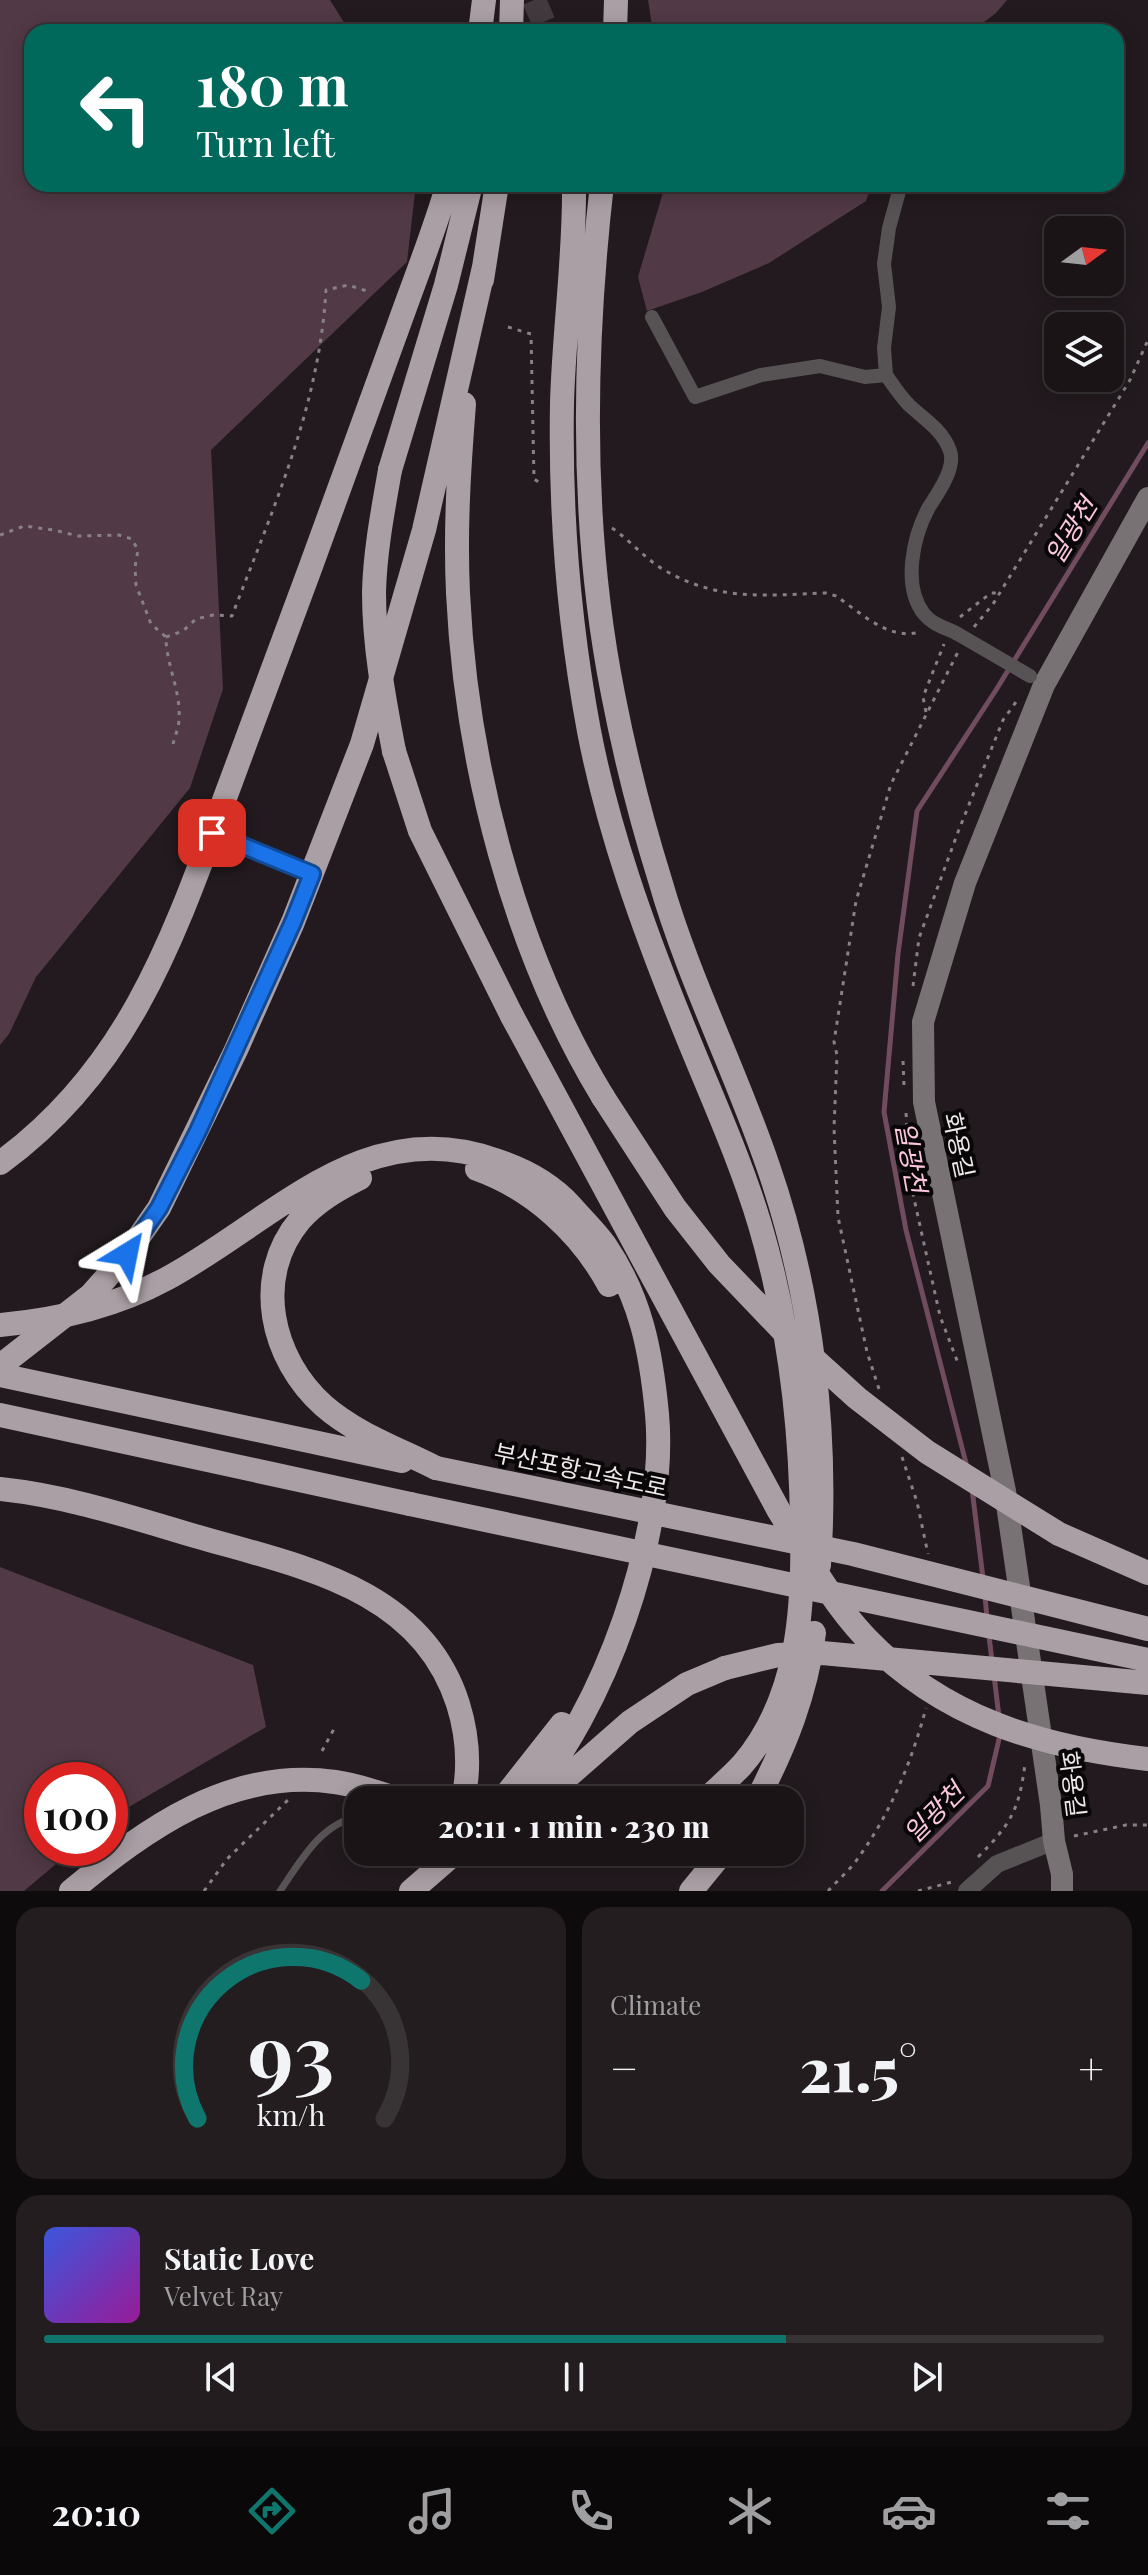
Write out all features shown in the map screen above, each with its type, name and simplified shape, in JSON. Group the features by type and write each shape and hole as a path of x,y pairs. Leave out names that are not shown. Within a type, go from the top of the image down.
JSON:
{"highway":[{"path":"482,24 487,0"},
{"path":"487,0 488,24"},
{"path":"511,24 512,0"},
{"path":"615,24 616,0"},
{"path":"0,1163 54,1120 87,1083 117,1041 148,987 212,833 354,451 446,192"},
{"path":"469,192 446,285 390,470 374,590 380,673 394,751 420,831 512,1016 779,1511 825,1587 865,1637 907,1676 953,1705 1011,1731 1097,1753 1148,1759"},
{"path":"496,192 464,400 457,502 463,669 492,823 512,889 537,960 584,1066 675,1208 719,1264 784,1332 857,1398 927,1452 1059,1534 1148,1573"},
{"path":"574,192 563,376 563,476 568,564 589,732 630,883 760,1225 774,1279 797,1410 803,1576 799,1629 789,1676 776,1710 742,1765 720,1786"},
{"path":"601,192 589,354 588,432 593,535 612,691 661,886 768,1166 793,1247 811,1342 822,1446 823,1502 809,1675 764,1786"},
{"path":"0,1366 91,1295 127,1254 159,1208 198,1131 293,922 362,744 403,606 424,530 484,267"},
{"path":"0,1325 82,1311 125,1298 201,1258 332,1173 383,1153 415,1148 483,1155 520,1169 562,1197 603,1242 637,1304 653,1368 658,1443 646,1550 625,1619 593,1699 538,1786"},
{"path":"436,1468 344,1422 322,1404 287,1358 278,1335 272,1293 279,1257 287,1239 317,1204 362,1177 414,1163 440,1161 497,1176 527,1194 566,1226 598,1265 623,1310 637,1356 646,1468 626,1582 594,1660 561,1725 513,1786"},
{"name":"부산포항고속도로","path":"0,1375 853,1554 1148,1629"},
{"path":"0,1415 1148,1660"},
{"path":"0,1489 25,1491 87,1505 257,1554 321,1574 378,1601 420,1636 453,1688 468,1753 464,1786"},
{"path":"557,1786 630,1722 687,1684 725,1668 778,1655 822,1653 1148,1683"},
{"path":"71,1891 156,1826 182,1810 234,1790 272,1782 309,1780 356,1786"},
{"path":"409,1891 429,1866"},
{"path":"409,1891 439,1866"},
{"path":"433,1891 461,1866"},
{"path":"691,1891 712,1866"}],"main road":[{"name":"화용길","path":"1062,1891 1005,1491 924,1102 923,1022 965,883 1037,681 1148,498"}],"street":[{"path":"899,192 884,264 889,307 884,348 886,375 908,403 937,428 950,451 951,462 928,510 911,558 913,584 923,612 947,630 1037,681"},
{"path":"652,317 695,397 761,375 820,366 865,377 886,375"},
{"name":"화용길","path":"959,1888 997,1864 1054,1841"}],"lane":[{"path":"212,833 312,874"},
{"path":"280,1891 308,1851 328,1829 344,1819"}],"path":[{"path":"166,637 183,631 196,619 213,615 232,616 297,448 324,327 326,290 348,285 367,291"},
{"path":"508,327 531,334 534,479 542,484"},
{"path":"606,523 666,571 701,586 744,596 826,593 836,596 891,632 906,636 947,630"},
{"path":"0,535 24,526 78,536 119,535 132,539 138,550 136,585 151,624 166,637 179,720 173,744"},
{"path":"926,712 923,697 947,630 991,593 999,593"},
{"path":"322,1751 335,1727"},
{"path":"204,1891 227,1859 292,1796"},
{"path":"1054,1841 1126,1825 1148,1825"},
{"path":"918,1891 959,1888"}],"shaded area":[{"path":"0,0 330,0 345,24 24,24 24,192 415,192 407,262 211,450 223,689 190,788 36,977 9,1034 0,1045"},
{"path":"648,0 1007,0 982,24 652,24"},
{"path":"663,192 869,192 866,201 769,263 702,292 647,311 638,277"},
{"path":"0,1567 253,1665 266,1727 128,1808 128,1762 24,1762 24,1866 54,1866 24,1891 0,1891"}],"waterway":[{"name":"일광천","path":"967,1467 906,1230 884,1112 898,954 917,811 996,690 1148,443"},
{"name":"일광천","path":"972,1489 983,1578"},
{"name":"일광천","path":"985,1596 987,1618"},
{"name":"일광천","path":"989,1636 992,1661"},
{"name":"일광천","path":"994,1675 999,1717"},
{"name":"일광천","path":"882,1891 988,1786 1000,1735"}],"tunnel":[{"path":"534,0 544,24"}],"route":[{"path":"127,1254 159,1208 198,1131 312,874 212,833"}]}
